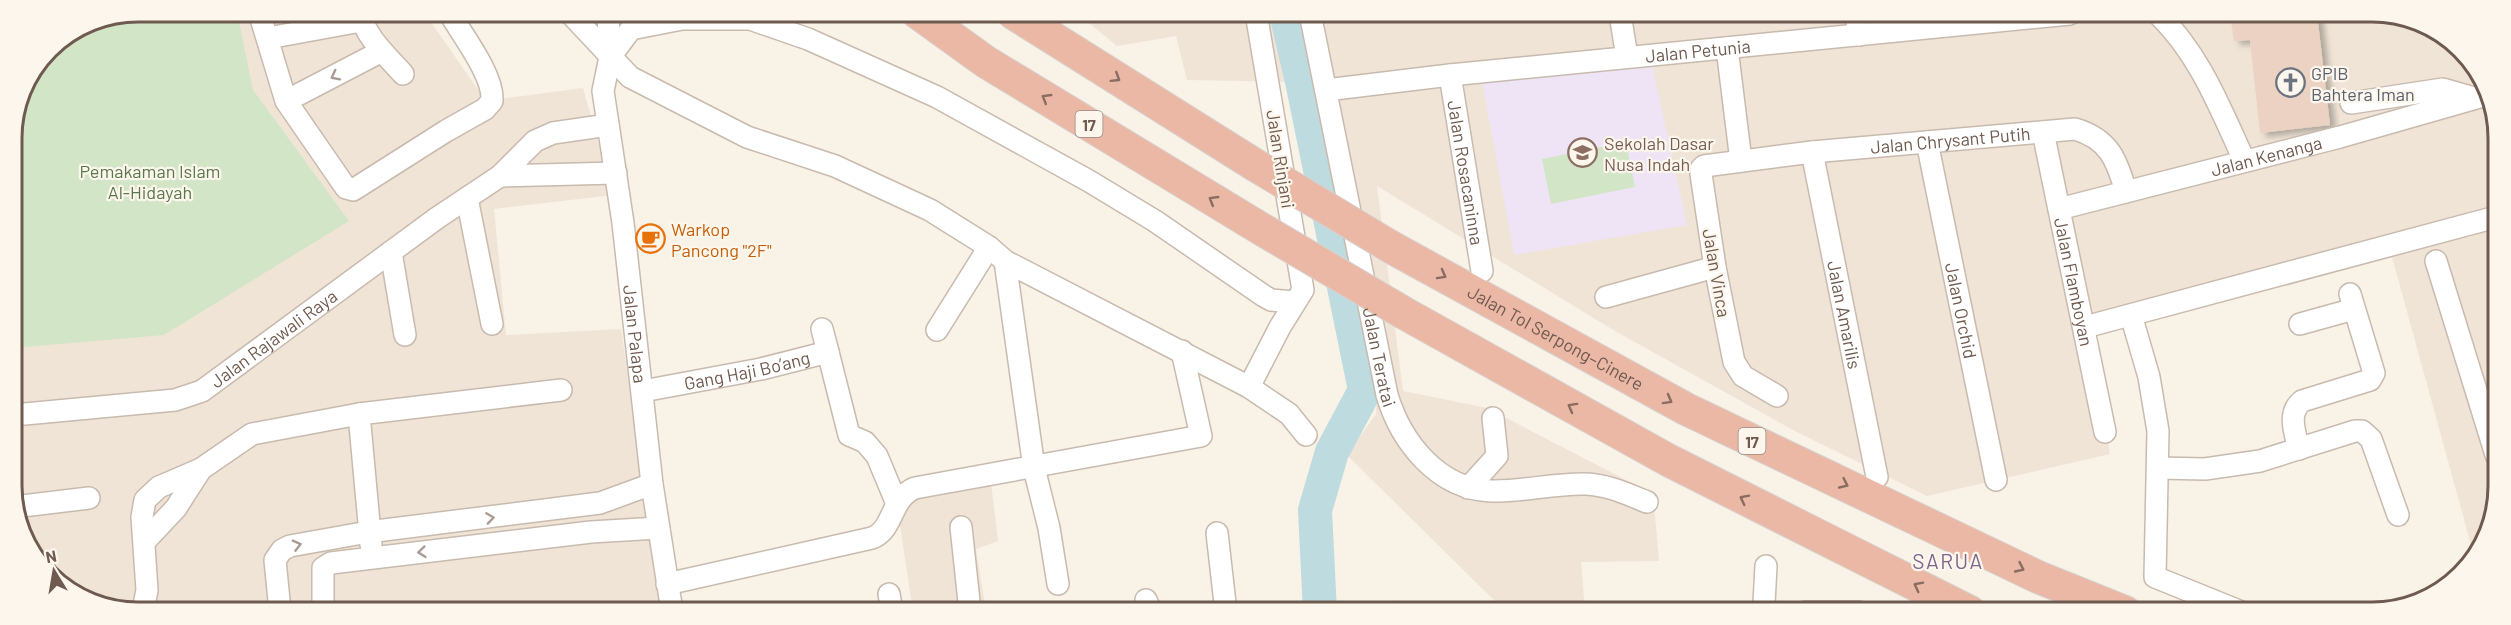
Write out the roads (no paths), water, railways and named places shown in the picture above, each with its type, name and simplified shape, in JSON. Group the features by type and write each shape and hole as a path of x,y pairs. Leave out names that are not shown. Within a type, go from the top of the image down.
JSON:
{"highway":[{"name":"17","path":"931,23 986,62 1404,313 1668,460 1951,602"},
{"name":"Jalan Tol Serpong–Cinere","path":"1028,23 1390,247 1686,409 2038,577 2100,602"}],"street":[{"name":"Jalan Rinjani","path":"1249,387 1294,302 1303,290 1258,22"},
{"name":"Jalan Teratai","path":"1312,22 1391,410 1412,447 1424,461 1450,480 1468,488 1492,491 1585,484 1618,490 1647,502"},
{"path":"1621,22 1627,57"},
{"name":"Jalan Petunia","path":"1326,90 1450,75 1727,48 1858,24 1896,22"},
{"path":"2166,22 2208,82 2244,160"},
{"path":"263,23 286,101 346,188 353,190 485,109 492,102 490,87 481,66 455,23"},
{"path":"268,38 332,23"},
{"path":"365,23 382,51 403,74"},
{"path":"579,23 630,77 747,138 836,166 930,210 989,247 1005,261 1249,387 1289,414 1306,435"},
{"path":"608,23 610,57"},
{"path":"610,57 631,29 663,23"},
{"path":"761,23 799,36 937,97 1089,181 1155,221 1264,296 1271,300 1294,302"},
{"path":"1727,48 1741,161"},
{"path":"286,101 382,51"},
{"name":"Jalan Palapa","path":"610,57 603,92 616,173 652,484 671,603"},
{"name":"Jalan Rosacaninna","path":"1450,75 1482,271"},
{"name":"Jalan Kenanga","path":"2351,103 2443,89 2480,96"},
{"name":"Jalan Kenanga","path":"2059,209 2340,137 2480,96"},
{"name":"Jalan Rajawali Raya","path":"22,414 175,400 202,391 391,252 500,176 544,136 608,125"},
{"name":"Jalan Chrysant Putih","path":"1741,161 1812,152 2075,129 2091,134 2103,142 2119,166 2126,192"},
{"name":"Jalan Flamboyan","path":"2043,132 2105,432"},
{"name":"Jalan Orchid","path":"1927,142 1996,480"},
{"path":"525,152 532,176"},
{"name":"Jalan Amarilis","path":"1812,152 1877,477"},
{"name":"Jalan Vinca","path":"1741,161 1704,166 1701,169 1715,267 1737,370 1777,396"},
{"path":"500,176 616,173"},
{"path":"467,198 492,324"},
{"path":"2085,327 2488,219"},
{"path":"937,330 989,247"},
{"path":"391,252 405,335"},
{"path":"1005,261 1034,468 1058,584"},
{"path":"2436,261 2488,429"},
{"path":"1606,297 1715,267"},
{"path":"2299,449 2292,420 2296,406 2302,401 2370,380 2374,373 2352,302 2300,324"},
{"path":"2131,315 2149,377 2158,431 2155,577 2217,602"},
{"name":"Gang Haji Bo’ang","path":"643,391 761,369 828,352 822,329"},
{"path":"668,584 872,538 881,533 901,496 915,488 1200,436 1182,351"},
{"path":"828,352 849,435 865,442 877,456 897,504"},
{"path":"144,603 147,590 146,540 142,517 145,500 159,487 201,469 252,434 359,414 561,390"},
{"path":"359,414 368,532 374,557"},
{"path":"1468,488 1497,456 1493,418"},
{"path":"2159,468 2205,469 2260,461 2355,431 2366,432 2371,439 2397,515"},
{"path":"279,603 275,561 282,550 301,543 609,500 652,484"},
{"path":"25,506 89,498"},
{"path":"609,500 613,530"},
{"path":"961,527 969,603"},
{"path":"323,603 323,568 331,563 613,530 658,528"},
{"path":"1217,533 1225,603"},
{"path":"1764,602 1766,566"}],"waterway":[{"path":"1288,22 1365,390 1332,452 1315,510 1320,602"}],"place":[{"name":"GPIB Bahtera Iman","path":"2290,83"},
{"name":"Sekolah Dasar Nusa Indah","path":"1583,153"},
{"name":"Warkop Pancong \"2F\"","path":"650,239"}],"district":[{"name":"SARUA","path":"1948,560"}],"park label":[{"name":"Pemakaman Islam Al-Hidayah","path":"150,181"}]}
